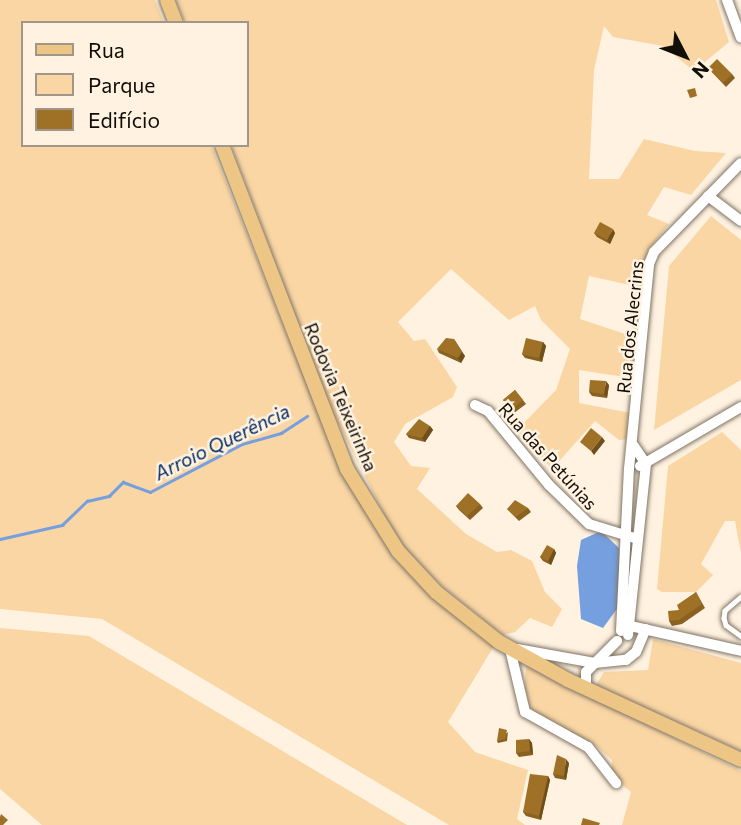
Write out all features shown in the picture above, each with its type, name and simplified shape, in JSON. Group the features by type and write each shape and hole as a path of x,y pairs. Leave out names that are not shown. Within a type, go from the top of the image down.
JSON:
{"main road":[{"path":"167,0 175,21"},
{"name":"Rodovia Teixeirinha","path":"223,147 353,480 398,551 467,619 510,648 586,688 741,760"}],"street":[{"path":"727,0 741,37"},
{"name":"Rua dos Alecrins","path":"622,636 624,537 649,264 654,252 741,163"},
{"path":"708,196 741,220"},
{"name":"Rua das Petúnias","path":"475,405 488,411 582,517 624,537 638,539"},
{"path":"629,469 646,464 741,407"},
{"path":"622,636 638,539 646,464 634,446"},
{"path":"510,648 596,663 632,657 646,629"},
{"path":"586,688 586,672 622,636 646,629 741,651"},
{"path":"510,648 516,661 518,692 532,719 588,747 615,783"}],"lane":[{"path":"741,597 725,611 724,618 726,625 741,636"}],"green space":[{"path":"0,0 155,0 163,21 21,21 21,147 212,147 341,469 391,553 433,598 494,646 448,722 475,752 528,770 517,819 525,825 449,825 102,619 0,609"},
{"path":"176,0 716,0 729,42 694,71 663,46 613,37 604,26 594,70 589,179 619,179 644,139 695,151 726,153 691,195 664,187 647,215 669,224 647,252 639,287 589,276 580,319 637,338 631,378 579,370 579,403 631,413 628,439 619,440 595,421 552,469 517,430 556,390 570,349 541,320 535,306 509,320 451,269 398,322 414,341 425,339 457,387 453,397 405,424 394,442 411,466 430,468 417,489 466,534 497,552 511,550 532,561 545,592 562,609 552,627 530,618 515,632 503,635 442,586 404,547 385,516 332,411 232,147 248,147 248,21 184,21"},
{"path":"711,216 741,240 741,380 654,430 669,266"},
{"path":"722,432 741,450 741,553 735,521 725,521 701,564 713,575 696,592 662,592 657,589 668,466"},
{"path":"0,628 89,636 407,825 42,825 0,789"},
{"path":"653,639 741,663 741,751 596,685 604,672 648,670"},
{"path":"526,665 741,771 741,825 622,825 631,792 611,776 612,760 595,745 536,716 524,696"}],"water":[{"path":"601,531 619,548 619,606 603,628 581,619 577,566 581,540"}],"building":[{"path":"717,59 732,74 723,83 708,68"},
{"path":"695,88 697,96 690,98 687,90"},
{"path":"600,222 613,229 607,240 594,233"},
{"path":"446,338 454,339 462,352 458,358 437,349"},
{"path":"526,338 543,342 539,358 522,354"},
{"path":"590,380 606,381 604,394 589,392"},
{"path":"515,390 523,400 512,409 503,400"},
{"path":"419,419 430,426 422,438 406,434"},
{"path":"591,428 602,437 591,451 580,442"},
{"path":"468,493 480,504 467,516 456,506"},
{"path":"515,500 528,508 516,517 507,509"},
{"path":"547,545 554,549 548,561 540,557"},
{"path":"696,592 702,604 679,620 669,621 668,611 679,610 677,605"},
{"path":"499,728 507,730 505,739 497,741"},
{"path":"529,739 530,751 516,753 516,740"},
{"path":"557,755 566,759 564,776 553,774"},
{"path":"530,774 548,776 539,816 523,812"},
{"path":"1,814 8,820 3,825 0,825"},
{"path":"583,818 600,823 581,825"}],"waterway":[{"name":"Arroio Querência","path":"0,539 62,525 87,501 109,496 123,482 150,492 242,444 281,433 307,416"}]}
